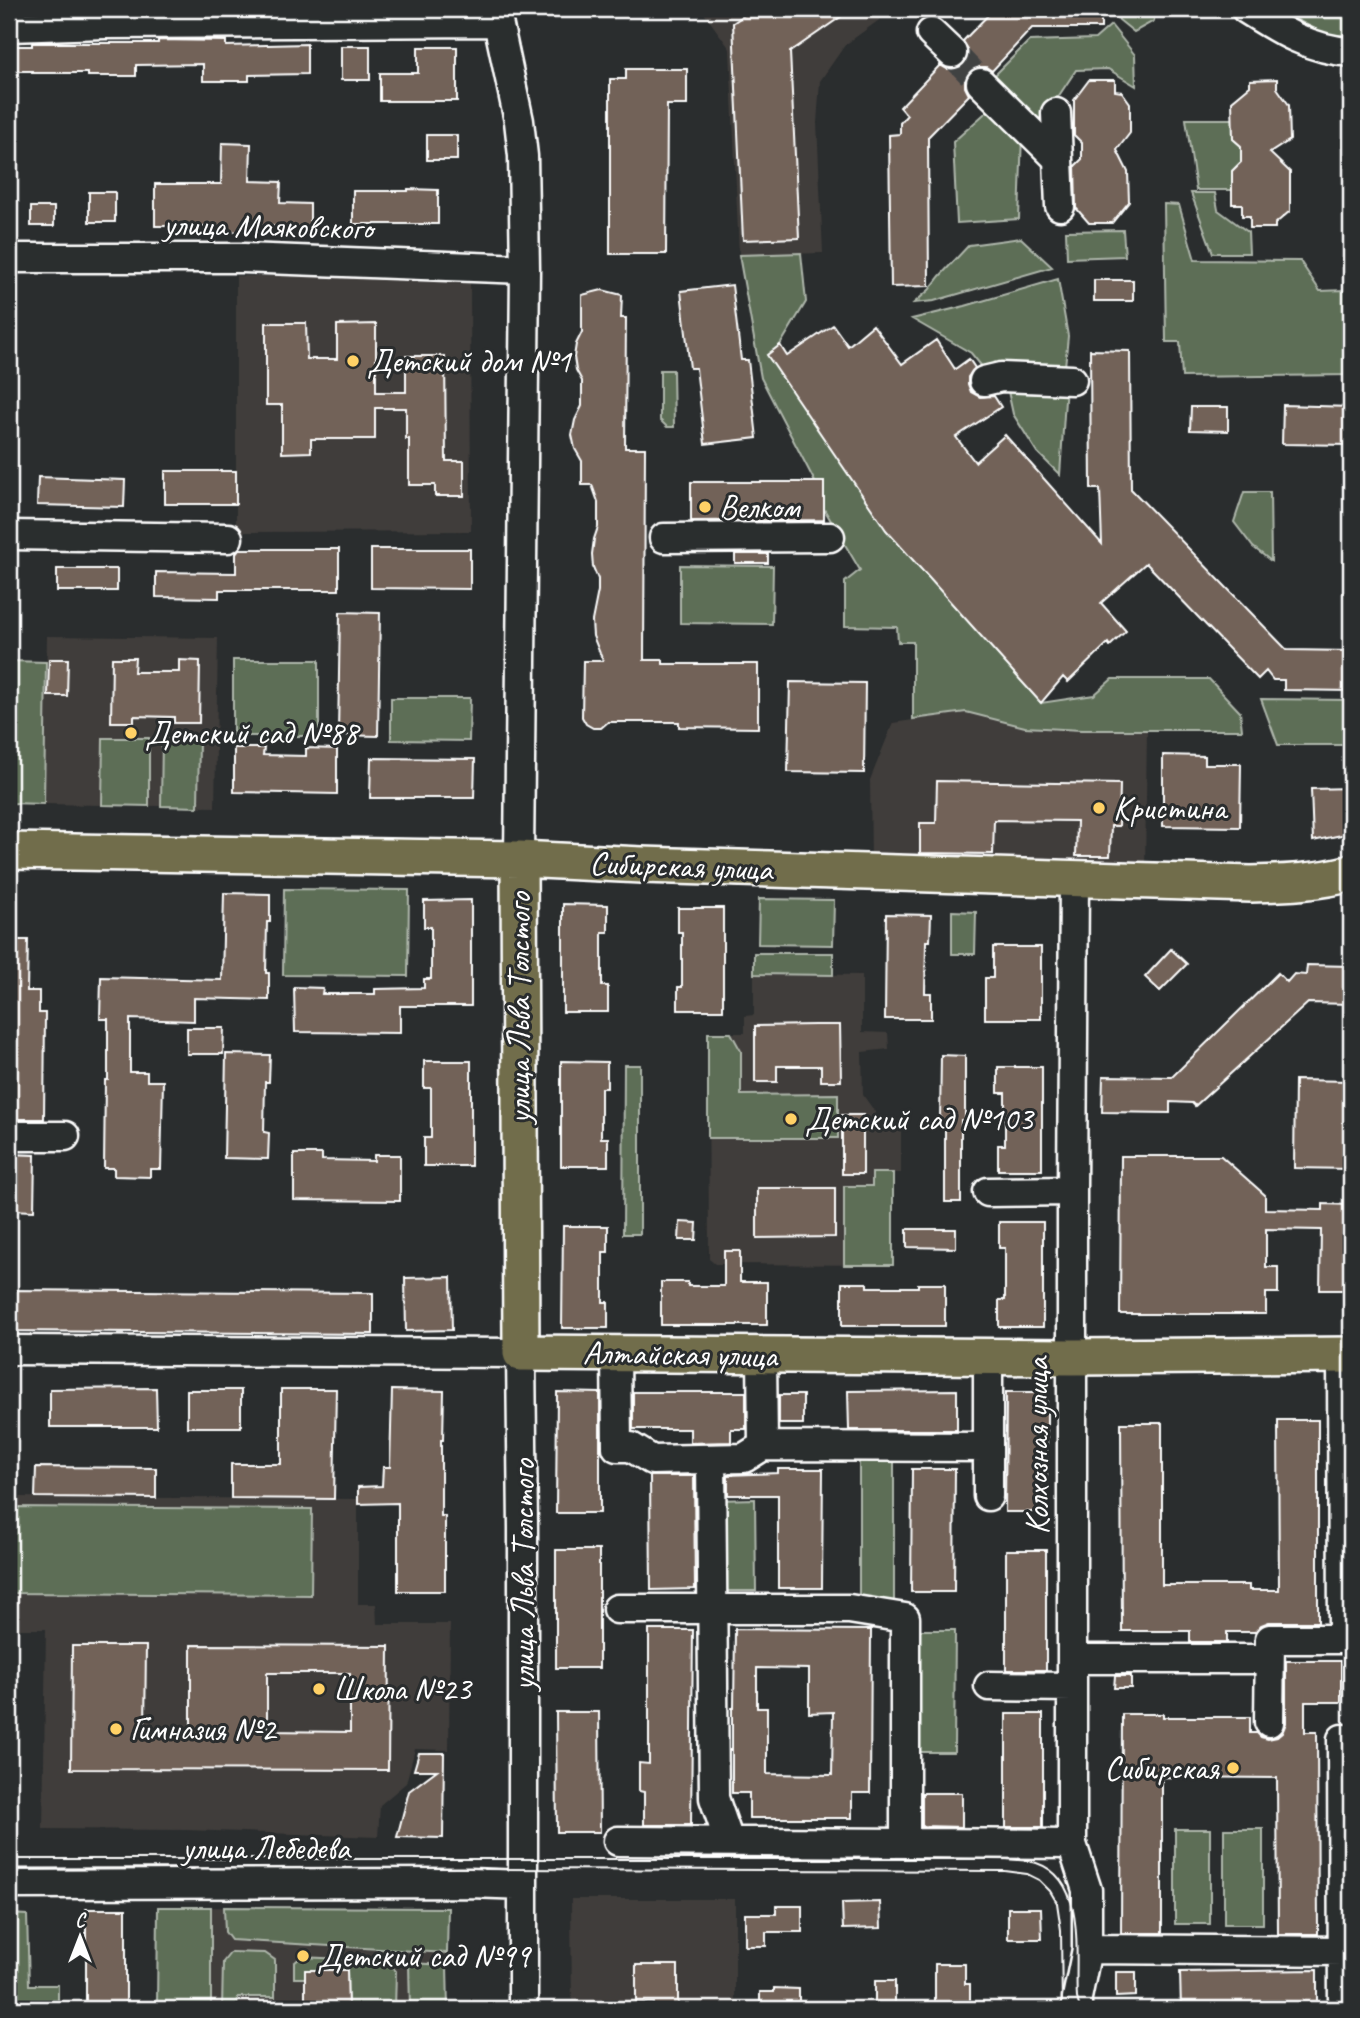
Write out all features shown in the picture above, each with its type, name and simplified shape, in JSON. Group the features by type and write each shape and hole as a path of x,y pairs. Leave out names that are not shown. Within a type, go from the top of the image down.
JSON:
{"main road":[{"name":"Сибирская улица","path":"9,851 519,859 1238,884 1327,880 1351,873"},
{"name":"улица Льва Толстого","path":"519,859 521,1353"},
{"name":"Алтайская улица","path":"521,1353 1072,1357 1347,1355"}],"street":[{"path":"1246,9 1287,35 1335,51 1351,52"},
{"path":"9,27 498,15"},
{"name":"улица Льва Толстого","path":"498,15 519,121 523,156 525,269 519,859"},
{"path":"931,33 951,53"},
{"path":"981,82 1058,159"},
{"path":"1056,113 1060,206"},
{"name":"улица Маяковского","path":"9,258 243,258 525,269"},
{"path":"984,381 1001,377 1072,380"},
{"path":"9,535 228,538"},
{"path":"664,538 830,537"},
{"name":"Колхозная улица","path":"1074,879 1072,1844 1087,1890 1087,1949 1077,2009"},
{"path":"9,1136 65,1136"},
{"path":"988,1192 1072,1191"},
{"name":"Алтайская улица","path":"9,1350 521,1353"},
{"name":"улица Льва Толстого","path":"521,1353 523,2009"},
{"path":"617,1353 617,1447 631,1447 652,1460 744,1458 763,1446 988,1447"},
{"path":"762,1355 763,1446"},
{"path":"1269,1722 1270,1639 1343,1639 1347,1355"},
{"path":"988,1356 988,1496"},
{"path":"711,1459 713,1798 729,1842"},
{"path":"617,1609 849,1609 905,1618 905,1843"},
{"path":"989,1686 1072,1673 1269,1658"},
{"path":"1343,2009 1342,1740 1351,1740"},
{"path":"618,1840 1072,1844"},
{"name":"улица Лебедева","path":"9,1884 523,1885"},
{"path":"1087,1949 1342,1951"}],"shaded area":[{"path":"701,9 894,9 845,45 820,81 817,123 823,253 739,255 730,49"},
{"name":"Детский дом №1","path":"470,275 471,531 236,532 236,276"},
{"name":"Детский сад №88","path":"47,636 218,638 215,807 44,804"},
{"path":"966,712 1025,727 1147,730 1145,869 871,861 870,780 893,723"},
{"name":"Детский сад №103","path":"754,974 862,975 862,1032 888,1033 889,1049 862,1052 863,1095 875,1112 875,1126 901,1128 901,1173 893,1173 893,1265 715,1264 709,1259 708,1033 745,1033 745,1016 754,1015"},
{"name":"Школа №23","path":"9,1497 358,1499 358,1604 376,1604 377,1624 450,1624 449,1750 415,1749 406,1783 380,1805 378,1837 186,1830 43,1829 46,1629 9,1629"},
{"name":"Детский сад №99","path":"571,1899 735,1899 735,2009 572,2009"},
{"name":"Детский сад №99","path":"158,1907 448,1908 448,2009 157,2009"}],"green space":[{"path":"1115,9 1155,9 1154,21 1134,32 1119,20"},
{"path":"1276,9 1349,9 1351,41 1336,40"},
{"path":"1111,25 1135,55 1136,86 1108,69 1076,70 1038,127 992,78 1029,41 1095,39"},
{"path":"993,106 1022,134 1019,219 957,223 953,142"},
{"path":"1186,119 1233,119 1233,139 1241,146 1241,162 1232,171 1232,190 1196,190"},
{"path":"1191,193 1215,193 1218,210 1248,232 1249,253 1213,253"},
{"path":"1164,204 1179,205 1195,260 1300,261 1320,291 1346,290 1351,293 1351,375 1182,377 1180,342 1166,342"},
{"path":"1123,230 1125,256 1067,258 1066,231"},
{"path":"1021,238 1052,267 934,301 914,303 969,245"},
{"path":"801,253 806,302 780,345 886,530 1041,703 1094,695 1112,679 1209,679 1240,712 1242,730 1081,730 1025,727 966,712 913,719 913,642 898,642 897,627 845,626 845,582 860,570 824,509 824,482 815,482 761,378 739,255"},
{"path":"1058,279 1068,336 1064,377 988,374 971,353 912,319 965,306"},
{"path":"660,370 673,370 674,427 667,427 660,420"},
{"path":"1006,382 1066,385 1060,475 1037,452 1013,414"},
{"path":"1244,492 1270,492 1271,561 1253,547 1234,522"},
{"path":"680,565 773,566 772,624 680,623"},
{"path":"233,660 319,660 319,736 233,736"},
{"path":"9,661 46,662 44,804 9,803"},
{"path":"391,698 470,698 469,741 391,740"},
{"path":"1261,699 1351,700 1351,745 1278,745"},
{"path":"103,738 149,738 149,806 102,805"},
{"path":"162,739 199,739 198,807 161,806"},
{"path":"284,889 409,890 408,976 283,975"},
{"path":"759,899 834,900 833,945 758,944"},
{"path":"952,911 976,912 975,954 952,954"},
{"path":"754,953 833,953 833,975 754,974"},
{"path":"708,1033 731,1033 741,1051 741,1095 838,1094 838,1138 708,1138"},
{"path":"624,1065 640,1065 640,1234 623,1234"},
{"path":"872,1173 893,1173 893,1265 844,1265 844,1186 872,1186"},
{"path":"859,1455 894,1455 894,1605 859,1605"},
{"path":"755,1499 756,1591 719,1591 718,1500"},
{"path":"9,1507 312,1509 311,1595 9,1593"},
{"path":"912,1630 955,1630 954,1752 911,1752"},
{"path":"1175,1829 1210,1829 1210,1924 1175,1924"},
{"path":"1224,1829 1263,1829 1263,1924 1224,1924"},
{"path":"158,1907 211,1907 211,2009 157,2009"},
{"path":"224,1907 448,1908 447,1953 231,1940 225,1932"},
{"path":"9,1914 27,1915 29,1985 58,1985 58,2009 9,2009"},
{"path":"231,1952 265,1953 275,1960 275,1997 238,1997 237,2009 222,2009 223,1962"},
{"path":"301,1957 387,1961 396,1971 395,2009 348,2009 347,1970 306,1970 305,1978 294,1978 294,1963"},
{"path":"409,1963 447,1965 448,2009 410,2009"}],"building":[{"path":"753,9 852,9 790,52 799,238 743,240 733,23"},
{"path":"994,9 1101,9 1101,28 1032,28 992,71 986,67 977,67 969,72 965,87 969,95 928,137 929,286 891,287 889,135 900,134 900,123 907,115 900,107 940,65 947,69 956,69 964,64 968,49 963,41"},
{"path":"158,40 226,41 226,46 307,44 307,74 249,75 249,81 203,81 203,64 136,65 136,76 9,71 9,46 32,46 32,43 158,43"},
{"path":"341,46 370,46 370,80 341,80"},
{"path":"418,47 457,47 457,101 380,101 380,73 418,73"},
{"path":"626,69 687,69 687,105 667,105 666,254 610,254 610,79 626,79"},
{"path":"1277,79 1277,88 1289,105 1290,140 1270,153 1290,172 1290,211 1275,224 1275,228 1250,228 1250,216 1242,216 1242,204 1232,204 1232,171 1241,162 1241,146 1233,139 1232,101 1250,86 1250,80"},
{"path":"1089,80 1115,80 1115,91 1122,92 1130,103 1130,133 1117,150 1128,172 1129,202 1112,223 1089,223 1076,208 1075,166 1082,159 1082,143 1074,135 1074,100"},
{"path":"427,135 457,135 457,160 427,160"},
{"path":"222,143 251,144 250,181 281,182 280,203 310,204 310,227 242,226 242,232 220,231 220,226 155,226 155,184 221,184"},
{"path":"438,190 438,224 353,224 353,191"},
{"path":"89,192 115,192 115,222 89,222"},
{"path":"31,207 54,207 54,226 31,226"},
{"path":"1094,280 1133,280 1133,301 1094,301"},
{"path":"732,285 741,360 748,360 757,438 705,444 696,368 690,368 681,291"},
{"path":"602,290 622,295 621,318 626,318 625,448 645,448 644,660 663,660 663,664 758,664 758,728 679,727 679,722 608,722 601,728 593,728 586,724 582,717 583,661 603,661 593,636 592,621 598,591 592,554 598,527 598,502 592,485 582,485 582,461 575,449 572,435 582,406 582,381 576,370 574,357 582,332 582,295"},
{"path":"266,323 306,323 307,359 337,359 337,325 376,324 376,392 406,392 406,356 445,356 446,461 464,461 464,496 435,496 435,485 409,485 406,408 375,408 375,439 311,439 311,452 282,453 282,405 266,405"},
{"path":"833,325 848,346 873,325 902,364 936,340 955,369 969,359 975,368 968,377 971,392 980,397 994,396 1001,407 956,437 975,462 1005,435 1102,544 1100,489 1091,489 1090,350 1130,351 1131,489 1287,650 1351,651 1351,691 1284,690 1284,680 1273,680 1266,671 1258,679 1146,563 1101,603 1126,631 1110,646 1108,643 1068,682 1063,677 1041,703 886,530 767,355 780,345 787,356"},
{"path":"1283,405 1351,407 1351,445 1282,444"},
{"path":"1191,407 1228,407 1228,431 1190,430"},
{"path":"165,471 236,471 236,504 165,504"},
{"path":"38,477 125,480 124,507 37,505"},
{"path":"691,482 824,482 824,520 691,521"},
{"path":"239,549 339,549 339,590 219,590 219,598 156,597 156,572 236,573 236,553"},
{"path":"371,549 470,549 470,589 371,588"},
{"path":"735,554 768,554 768,563 735,563"},
{"path":"57,569 117,569 117,591 57,591"},
{"path":"340,612 380,613 378,736 338,735"},
{"path":"112,658 135,658 134,672 179,672 179,660 200,661 199,723 174,723 174,717 134,716 134,722 111,722"},
{"path":"49,659 68,659 67,696 48,696"},
{"path":"790,682 865,683 864,773 788,772"},
{"path":"234,748 264,748 263,755 306,756 306,748 337,749 337,794 234,792"},
{"path":"1163,755 1205,756 1205,764 1241,764 1240,827 1163,826"},
{"path":"371,758 475,759 474,798 370,798"},
{"path":"937,781 1120,784 1119,826 1111,826 1110,856 1076,856 1077,821 994,820 993,854 920,853 920,823 936,823"},
{"path":"1351,788 1351,833 1313,841 1311,789"},
{"path":"224,893 270,894 266,973 269,973 269,1000 194,998 194,1021 130,1019 130,1072 147,1072 147,1081 163,1081 161,1169 150,1169 150,1177 114,1176 114,1168 104,1168 108,1019 100,1019 101,977 222,980"},
{"path":"471,900 471,1006 400,1006 400,1033 295,1032 294,987 323,988 322,994 375,994 375,989 424,988 424,979 431,979 431,927 424,927 424,901"},
{"path":"563,904 608,905 608,932 602,932 602,986 608,986 608,1012 563,1012"},
{"path":"678,908 723,908 723,1010 678,1010 678,987 682,987 682,932 678,932"},
{"path":"886,914 931,915 930,941 926,941 925,993 931,993 931,1019 885,1019"},
{"path":"9,940 28,940 27,991 39,991 39,1013 45,1013 44,1119 9,1119"},
{"path":"993,947 1041,947 1041,1019 985,1019 985,978 993,978"},
{"path":"1171,949 1187,964 1160,991 1145,977"},
{"path":"1307,965 1351,966 1351,1004 1308,1003 1195,1106 1192,1103 1170,1102 1170,1113 1102,1112 1103,1076 1172,1077 1278,973 1287,982 1294,974 1306,975"},
{"path":"840,1025 841,1081 821,1081 821,1066 777,1066 777,1082 755,1082 755,1026"},
{"path":"187,1028 224,1028 223,1054 187,1054"},
{"path":"226,1054 270,1055 269,1082 265,1082 264,1132 269,1133 268,1159 224,1158"},
{"path":"941,1055 965,1056 965,1120 961,1120 961,1202 945,1202 945,1120 940,1120"},
{"path":"424,1061 471,1061 471,1166 424,1166 424,1138 431,1138 431,1088 424,1088"},
{"path":"561,1061 607,1062 607,1088 601,1088 601,1138 608,1138 608,1166 561,1166"},
{"path":"998,1067 1042,1067 1042,1170 998,1170 998,1145 1005,1145 1005,1093 998,1093"},
{"path":"1295,1080 1351,1081 1351,1169 1294,1168"},
{"path":"842,1115 863,1115 863,1174 842,1174"},
{"path":"9,1154 35,1155 34,1211 9,1210"},
{"path":"294,1154 322,1154 322,1160 374,1161 374,1155 400,1155 400,1201 294,1200"},
{"path":"1121,1156 1221,1156 1265,1195 1265,1209 1323,1210 1323,1204 1351,1205 1351,1290 1320,1290 1321,1230 1266,1229 1266,1267 1278,1267 1278,1293 1266,1293 1266,1314 1120,1314"},
{"path":"757,1188 835,1188 835,1237 757,1238"},
{"path":"680,1222 697,1223 696,1240 679,1240"},
{"path":"999,1222 1043,1222 1043,1327 999,1327 999,1300 1005,1300 1005,1248 999,1248"},
{"path":"563,1226 608,1226 608,1252 603,1252 603,1302 608,1302 608,1328 562,1328"},
{"path":"907,1229 956,1229 956,1248 907,1247"},
{"path":"724,1251 740,1251 740,1282 767,1282 767,1325 661,1325 661,1282 688,1282 688,1286 724,1286"},
{"path":"451,1277 452,1330 406,1331 405,1278"},
{"path":"842,1283 867,1283 867,1287 945,1284 945,1326 842,1326"},
{"path":"9,1290 373,1293 373,1334 9,1331"},
{"path":"156,1388 157,1427 50,1427 50,1389"},
{"path":"281,1389 336,1389 334,1499 231,1498 231,1464 281,1464"},
{"path":"187,1390 241,1390 241,1427 187,1427"},
{"path":"392,1390 444,1391 441,1516 445,1516 445,1591 398,1591 398,1503 358,1504 358,1487 382,1486 383,1467 390,1467"},
{"path":"957,1390 957,1430 849,1430 848,1391"},
{"path":"557,1392 600,1393 600,1513 556,1513"},
{"path":"633,1392 746,1392 746,1429 731,1429 731,1442 690,1443 690,1429 633,1429"},
{"path":"1006,1392 1047,1392 1047,1512 1005,1512"},
{"path":"779,1395 803,1395 803,1424 779,1424"},
{"path":"1278,1420 1318,1420 1318,1622 1269,1622 1261,1625 1255,1632 1227,1632 1227,1642 1190,1642 1190,1631 1122,1631 1121,1423 1162,1423 1162,1585 1249,1585 1249,1590 1279,1590"},
{"path":"36,1467 156,1468 156,1498 35,1497"},
{"path":"778,1469 823,1469 822,1588 778,1588 778,1495 728,1495 728,1475 778,1473"},
{"path":"912,1469 955,1469 954,1592 911,1592"},
{"path":"650,1476 694,1476 695,1589 651,1590"},
{"path":"556,1550 599,1550 599,1668 556,1668"},
{"path":"1006,1550 1046,1550 1046,1670 1006,1670"},
{"path":"735,1629 871,1630 870,1793 852,1793 852,1818 749,1818 749,1793 732,1793","holes":["757,1668 809,1669 809,1713 833,1712 832,1775 767,1774 767,1708 757,1708"]},
{"path":"649,1630 693,1630 691,1825 644,1825 644,1792 639,1791 639,1763 649,1764"},
{"path":"191,1645 389,1646 388,1770 71,1769 72,1646 146,1646 145,1730 191,1730","holes":["267,1673 350,1673 350,1732 267,1731"]},
{"path":"1286,1661 1341,1661 1341,1702 1305,1702 1305,1732 1317,1732 1318,1934 1278,1934 1277,1778 1162,1777 1162,1933 1121,1933 1122,1714 1250,1717 1250,1733 1257,1733 1268,1739 1277,1737 1286,1723"},
{"path":"1115,1676 1131,1676 1131,1688 1114,1688"},
{"path":"556,1712 599,1712 600,1832 557,1832"},
{"path":"1006,1714 1043,1714 1043,1827 1006,1827"},
{"path":"419,1753 444,1753 443,1838 397,1837 409,1791 437,1770 414,1770"},
{"path":"922,1793 962,1793 962,1827 922,1826"},
{"path":"880,1902 881,1928 843,1929 842,1903"},
{"path":"776,1906 802,1906 802,1932 766,1932 766,1946 745,1946 745,1914 776,1914"},
{"path":"1008,1908 1041,1908 1042,1939 1008,1939"},
{"path":"86,1909 126,1909 126,2009 86,2009"},
{"path":"935,1964 965,1964 965,1984 970,1984 970,2006 935,2009"},
{"path":"636,1965 678,1965 678,2009 654,2009 654,2003 636,2003"},
{"path":"305,1970 347,1970 348,2009 305,2009"},
{"path":"1317,1970 1317,2009 1181,2009 1180,1972"},
{"path":"1116,1972 1136,1972 1136,1996 1116,1997"},
{"path":"875,1981 895,1981 895,2004 875,2004"},
{"path":"774,1988 799,1989 799,2009 760,2009 760,1992 774,1992"}],"tunnel":[{"path":"952,53 981,83"}],"tram line":[{"path":"9,1859 1029,1861 1048,1869 1061,1881 1070,1898 1076,1938 1077,1998 1080,2009"},
{"path":"9,1870 194,1869"},
{"path":"485,1869 1005,1871 1027,1874 1039,1880 1057,1903 1061,1930 1062,2009"}],"place":[{"name":"Детский дом №1","path":"353,361"},
{"name":"Велком","path":"705,507"},
{"name":"Детский сад №88","path":"131,733"},
{"name":"Кристина","path":"1099,808"},
{"name":"Детский сад №103","path":"791,1119"},
{"name":"Школа №23","path":"319,1689"},
{"name":"Гимназия №2","path":"116,1729"},
{"name":"Сибирская","path":"1233,1768"},
{"name":"Детский сад №99","path":"303,1956"}]}
